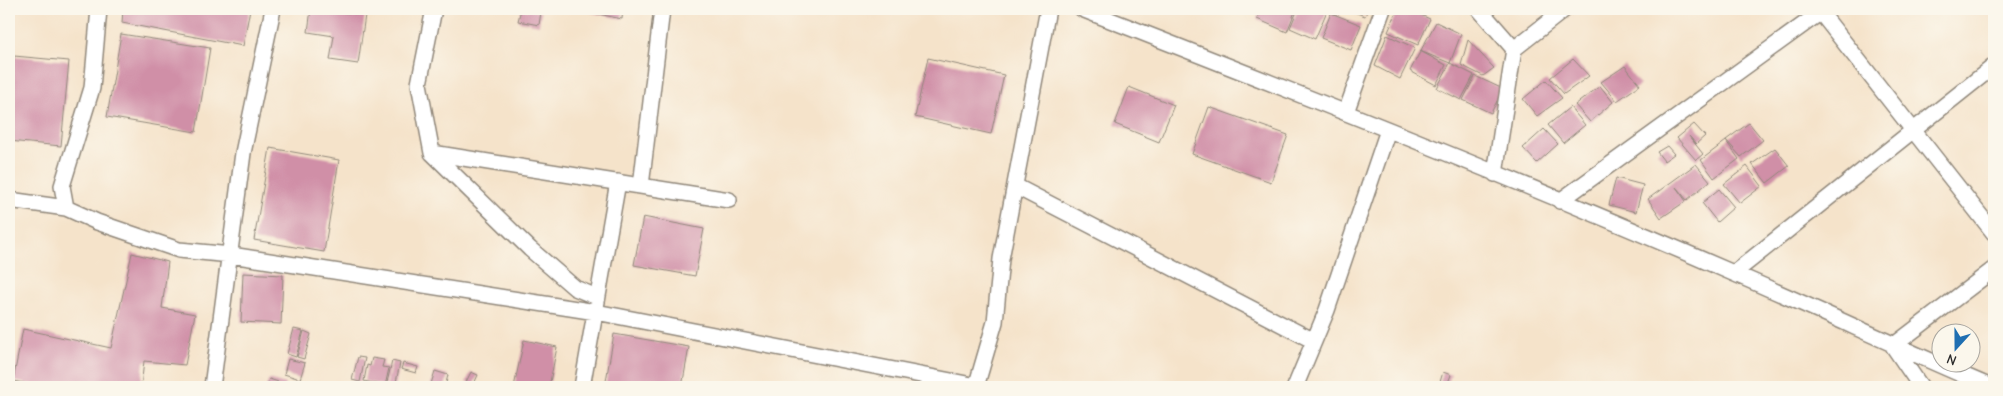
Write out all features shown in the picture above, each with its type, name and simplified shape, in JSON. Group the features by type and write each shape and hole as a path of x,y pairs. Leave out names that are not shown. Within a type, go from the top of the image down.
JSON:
{"street":[{"path":"66,208 62,186 92,88 99,9"},
{"path":"212,387 244,153 273,9"},
{"path":"434,9 419,84 432,152 530,249 597,305"},
{"path":"642,186 662,9"},
{"path":"9,200 66,208 97,222 179,250 231,255 597,305 977,387 995,322 1002,258 1048,9"},
{"path":"1082,9 1346,112 1734,273 1893,346 1991,387"},
{"path":"1346,112 1383,9"},
{"path":"1479,9 1514,49"},
{"path":"1495,174 1514,49 1565,9"},
{"path":"1560,201 1821,10 1994,233"},
{"path":"1734,273 1994,66"},
{"path":"1295,387 1328,310 1388,130"},
{"path":"432,152 730,200"},
{"path":"582,387 618,182"},
{"path":"1015,186 1314,341"},
{"path":"1893,346 1994,269"},
{"path":"1893,346 1921,387"}],"building":[{"path":"123,9 250,9 243,46 122,23"},
{"path":"311,9 365,15 358,64 330,60 334,36 308,32"},
{"path":"521,9 541,12 539,25 518,21"},
{"path":"584,9 623,9 622,19 584,11"},
{"path":"1261,9 1296,9 1287,32 1257,19"},
{"path":"1298,9 1327,11 1315,39 1290,28"},
{"path":"1346,9 1368,9 1365,16"},
{"path":"1398,9 1407,9 1430,19 1418,45 1388,32"},
{"path":"1331,13 1361,25 1351,50 1321,38"},
{"path":"1436,22 1461,34 1450,63 1421,51"},
{"path":"121,34 210,48 196,132 107,117"},
{"path":"1387,35 1415,48 1400,79 1375,66"},
{"path":"1468,40 1494,68 1483,76 1461,65"},
{"path":"1420,51 1446,65 1436,85 1410,71"},
{"path":"14,56 69,61 61,146 9,141 9,113"},
{"path":"928,58 1004,75 991,134 915,117"},
{"path":"1573,59 1589,76 1564,94 1550,78"},
{"path":"1450,63 1474,75 1461,100 1437,88"},
{"path":"1625,66 1640,85 1617,101 1601,82"},
{"path":"1475,76 1503,89 1491,113 1463,100"},
{"path":"1546,80 1562,98 1537,116 1523,99"},
{"path":"1600,86 1613,102 1590,122 1575,105"},
{"path":"1129,87 1174,105 1159,142 1115,124"},
{"path":"1209,107 1288,135 1271,182 1192,154"},
{"path":"1570,107 1585,125 1563,143 1548,125"},
{"path":"1749,123 1763,140 1741,157 1726,140"},
{"path":"1694,124 1705,136 1696,144 1689,136 1703,154 1696,160 1677,138"},
{"path":"1544,129 1558,144 1537,163 1523,148"},
{"path":"1726,141 1739,159 1714,178 1701,160"},
{"path":"1667,146 1674,154 1664,161 1657,152"},
{"path":"270,148 339,160 324,252 254,240"},
{"path":"1775,148 1789,166 1767,183 1752,164"},
{"path":"1696,164 1710,181 1687,200 1676,187 1686,201 1661,218 1648,199"},
{"path":"1747,166 1762,186 1740,203 1724,184"},
{"path":"1616,178 1643,185 1636,212 1609,205"},
{"path":"1719,189 1734,207 1717,222 1702,203"},
{"path":"643,217 704,229 695,276 634,265"},
{"path":"132,253 168,262 162,308 195,314 185,365 144,361 141,387 43,387 13,381 23,329 111,348"},
{"path":"243,273 283,275 281,324 241,322"},
{"path":"294,329 303,331 296,357 287,354"},
{"path":"304,331 311,334 304,359 297,357"},
{"path":"614,334 689,347 682,387 605,387"},
{"path":"524,340 557,347 549,387 514,387"},
{"path":"358,357 365,358 360,382 352,380"},
{"path":"372,358 384,360 382,367 389,368 385,386 364,381 367,365 370,366"},
{"path":"288,359 305,363 300,379 284,374"},
{"path":"392,361 400,363 395,387 386,387"},
{"path":"403,363 418,367 416,373 401,369"},
{"path":"435,371 448,375 445,387 430,387"},
{"path":"471,372 478,375 473,386 466,382"},
{"path":"1443,372 1451,375 1447,385 1440,382"},
{"path":"269,379 285,384 284,387 266,387"}]}
